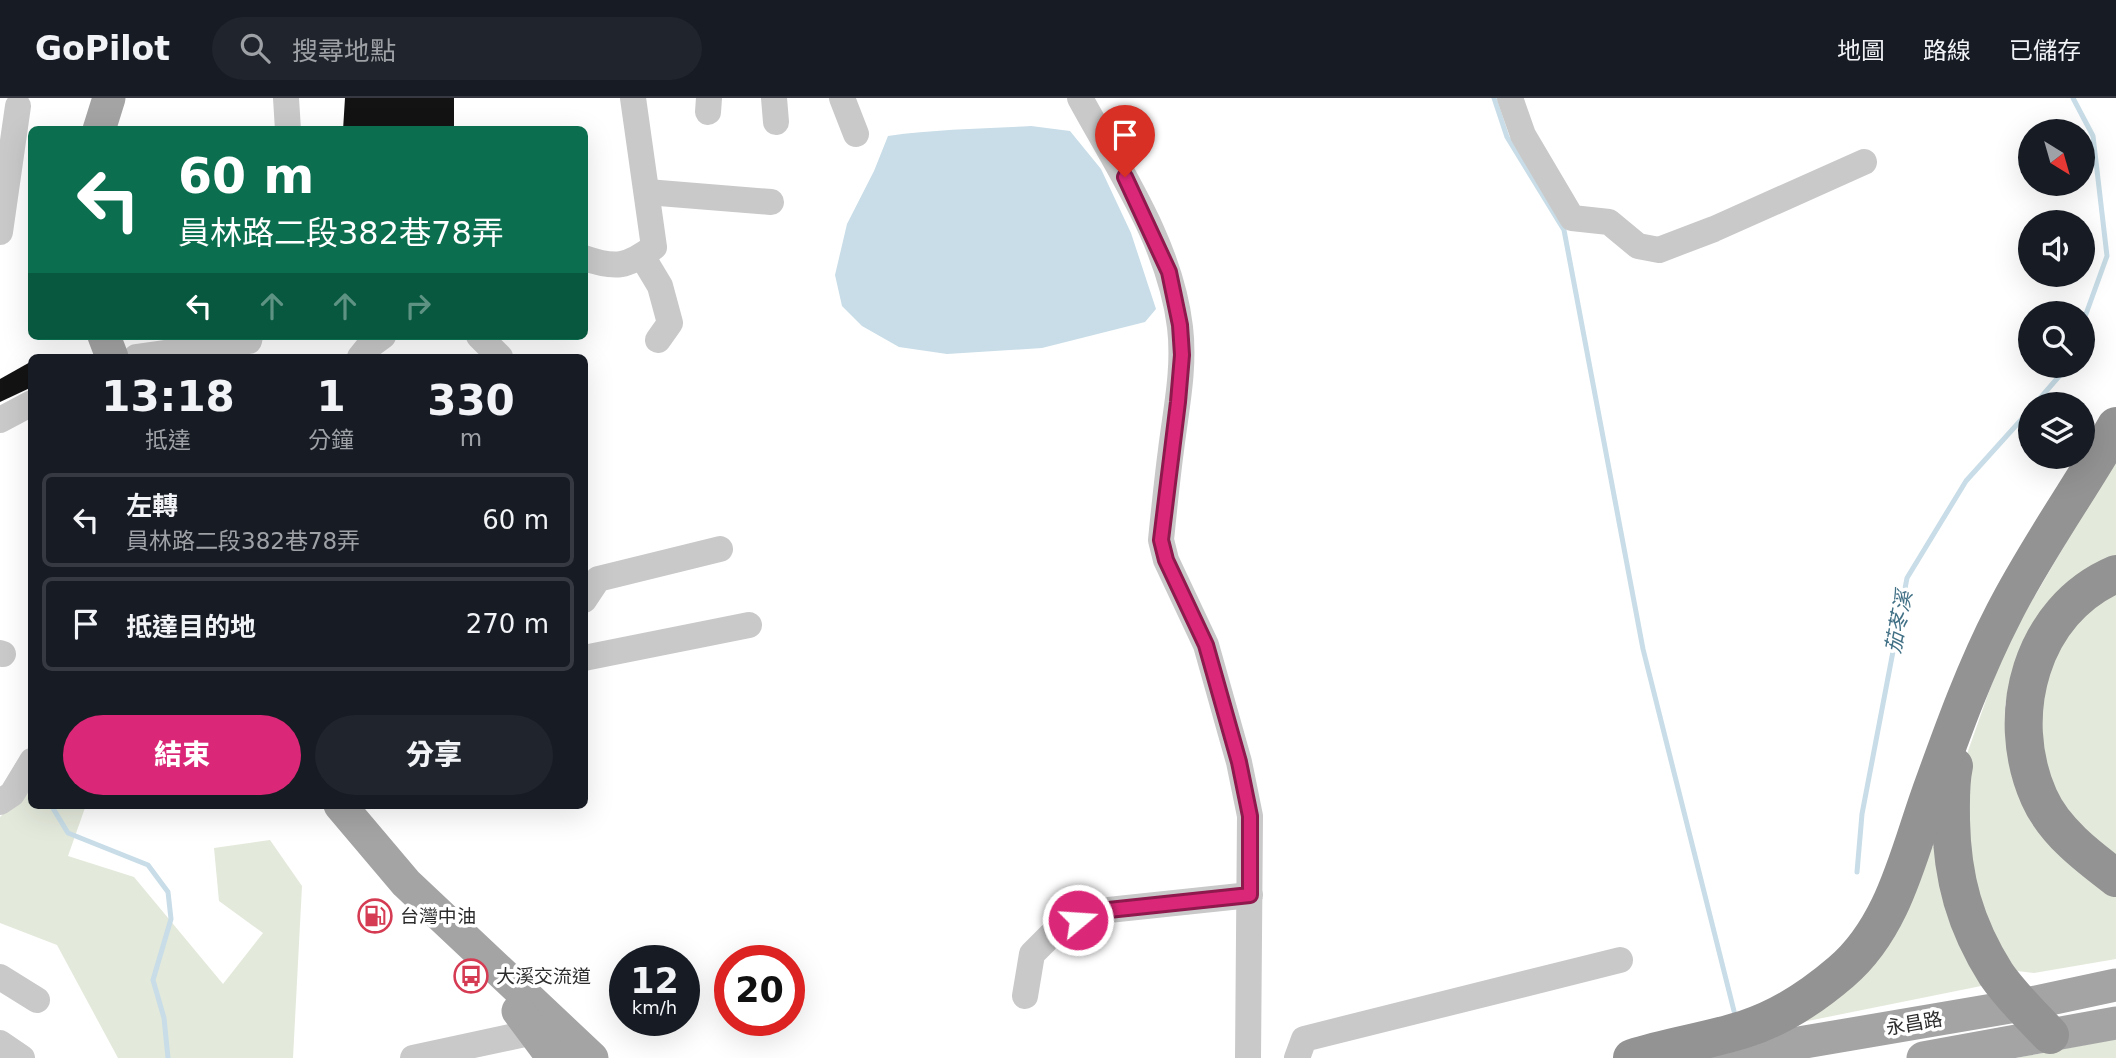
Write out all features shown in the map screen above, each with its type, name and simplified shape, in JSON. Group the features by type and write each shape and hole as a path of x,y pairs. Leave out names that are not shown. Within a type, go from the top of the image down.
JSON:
{"highway":[{"path":"1632,1058 1747,1029 1784,1012 1843,971 1864,947 1879,926 1900,882 1969,690 2004,612 2116,426"},
{"path":"2116,574 2099,581 2073,603 2048,633 2032,662 2023,701 2022,731 2029,768 2040,799 2062,832 2116,877"},
{"path":"1969,690 1951,783 1952,854 1961,900 1976,939 1998,976 2050,1035"}],"main road":[{"path":"100,126 109,98"},
{"path":"343,809 406,883 592,1058"},
{"path":"453,925 544,1045"},
{"name":"永昌路","path":"1711,1058 2022,1005 2116,985"},
{"name":"永昌路","path":"1923,1058 2116,1023"}],"street":[{"path":"286,98 288,126"},
{"path":"588,259 604,264 632,263 654,247 634,98"},
{"path":"842,98 856,134"},
{"path":"1080,98 1144,215 1169,272 1180,325 1182,355 1178,402 1161,540 1166,560 1206,645 1239,762 1250,816 1248,1058"},
{"path":"1510,98 1523,135 1572,218 1609,222 1637,246 1659,250 1714,229 1864,162"},
{"path":"0,232 13,167 18,106"},
{"path":"647,192 771,202"},
{"path":"642,256 660,286 670,323 658,340"},
{"path":"362,354 377,340"},
{"path":"483,340 497,354"},
{"path":"164,354 250,345"},
{"path":"0,420 28,405"},
{"path":"588,594 598,579 720,549"},
{"path":"588,657 749,625"},
{"path":"0,802 12,794 28,768"},
{"path":"1025,996 1032,954 1058,929 1099,911 1250,895"},
{"path":"1297,1058 1304,1039 1620,960"},
{"path":"0,977 37,1000"},
{"path":"0,1043 22,1058"},
{"path":"413,1058 544,1045"}],"shaded area":[{"path":"2116,457 2116,557 2022,645 2005,705 2010,750 2116,895 2116,959 2034,973 2017,971 2000,952 1972,879 1963,800 1968,751 2004,649"},
{"path":"2116,587 2116,857 2079,825 2055,790 2041,761 2039,690 2064,633"},
{"path":"28,788 28,809 85,809 68,856 134,877 223,984 263,933 219,901 214,848 270,840 302,886 293,1058 118,1058 57,945 0,923 0,817"},
{"path":"1925,846 1935,847 1986,985 1773,1028"},
{"path":"2116,1039 2116,1058 2016,1058"}],"water":[{"path":"1031,126 1070,131 1101,169 1131,233 1156,309 1145,322 1042,348 947,354 899,347 862,326 842,306 835,275 847,224 888,136"}],"building":[{"path":"345,98 454,98 454,126 343,126"},
{"path":"28,363 28,389 0,402 0,379"}],"waterway":[{"path":"1494,98 1507,137 1564,230 1643,649 1734,1011"},
{"name":"茄苳溪","path":"2073,98 2093,136 2107,256 2091,301"},
{"name":"茄苳溪","path":"2045,392 2058,378"},
{"name":"茄苳溪","path":"1857,872 1862,814 1907,578 1966,481 2018,423"},
{"path":"53,809 68,833 148,865 168,892 171,919 153,980 164,1018 168,1058"}],"place":[{"name":"台灣中油","path":"375,916"},
{"name":"大溪交流道","path":"471,976"}],"route":[{"path":"1078,920 1099,911 1250,895 1250,816 1239,762 1206,645 1166,560 1161,540 1178,402 1182,355 1180,325 1169,272 1125,177"}]}
